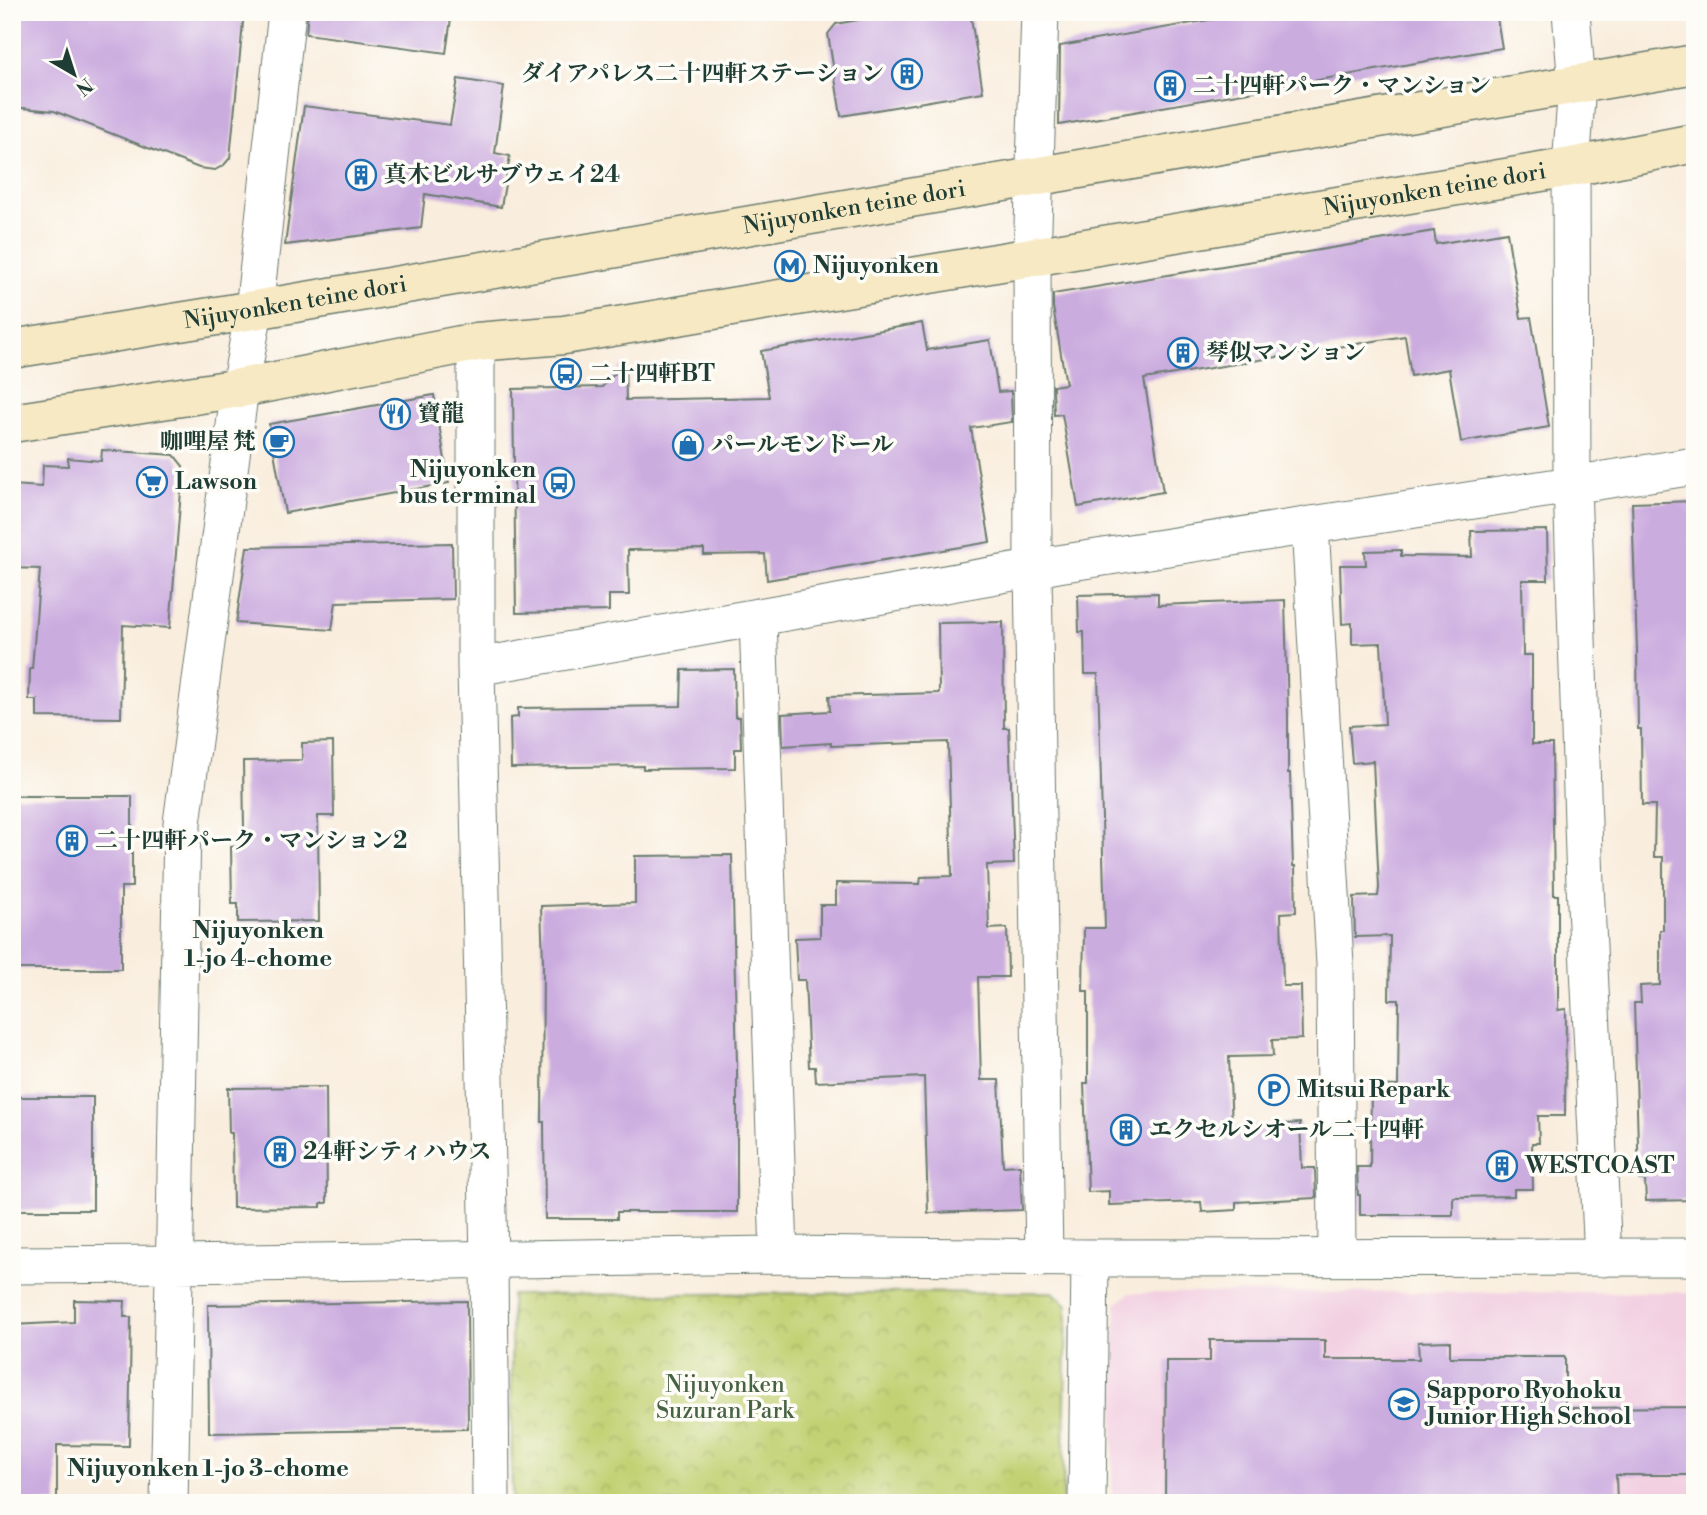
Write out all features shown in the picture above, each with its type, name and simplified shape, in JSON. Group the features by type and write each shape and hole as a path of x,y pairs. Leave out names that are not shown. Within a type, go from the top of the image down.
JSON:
{"street":[{"path":"169,1503 182,823 240,388 254,310 286,12"},
{"path":"1040,12 1032,257 1033,569 1044,1258"},
{"path":"1571,12 1577,85 1571,167 1573,484 1585,884 1603,1258"},
{"name":"Nijuyonken teine dori","path":"12,349 1695,64"},
{"name":"Nijuyonken teine dori","path":"12,423 240,388 476,342 564,335 1571,167 1695,143"},
{"path":"476,342 476,667 489,1260 491,1503"},
{"path":"476,667 1033,569 1695,466"},
{"path":"1310,525 1335,964 1337,1257"},
{"path":"758,617 779,1255"},
{"path":"12,1265 779,1255 1044,1258 1695,1257"},
{"path":"1087,1503 1090,1258"}],"shaded area":[{"name":"Sapporo Ryohoku Junior High School","path":"1695,1292 1695,1503 1112,1503 1116,1304 1130,1293"}],"green space":[{"name":"Nijuyonken Suzuran Park","path":"1053,1292 1067,1305 1063,1503 512,1503 511,1295"}],"building":[{"path":"12,12 244,12 230,158 215,170 199,168 54,111 12,107"},
{"path":"308,12 452,12 446,53 306,34"},
{"name":"ダイアパレス二十四軒ステーション","path":"903,12 970,12 983,92 841,116 828,34 836,24"},
{"name":"二十四軒パーク・マンション","path":"1255,12 1496,12 1502,48 1059,125 1060,46"},
{"name":"真木ビルサブウェイ24","path":"458,79 504,86 495,153 510,156 501,207 425,194 421,228 285,245 304,106 450,125"},
{"name":"琴似マンション","path":"1434,231 1436,244 1507,232 1521,318 1531,317 1549,427 1461,442 1449,369 1411,376 1405,336 1144,379 1163,492 1078,507 1062,414 1054,415 1053,386 1066,384 1053,294"},
{"path":"922,323 927,350 990,340 998,392 1011,391 1012,422 971,428 990,542 767,580 765,554 704,555 704,549 628,550 629,595 609,595 609,611 516,613 513,389 602,387 625,363 626,400 769,397 761,351"},
{"path":"434,395 449,483 285,513 269,424"},
{"path":"102,450 174,455 183,466 170,628 123,625 121,718 37,717 37,700 29,700 40,569 12,568 12,485 42,487 43,465 68,466 68,458 101,461"},
{"path":"1695,501 1695,1200 1646,1201 1645,1180 1639,1180 1634,1003 1641,1003 1640,986 1660,985 1663,857 1654,857 1655,805 1642,805 1632,503"},
{"path":"1547,530 1548,580 1522,580 1523,655 1532,655 1532,744 1552,744 1554,895 1558,895 1558,1010 1566,1009 1565,1116 1538,1116 1539,1143 1532,1143 1533,1189 1514,1189 1514,1196 1453,1197 1453,1215 1360,1215 1357,1167 1370,1167 1371,1085 1398,1086 1399,1000 1389,1000 1390,936 1355,937 1354,897 1378,896 1379,888 1373,761 1352,763 1349,726 1385,724 1381,643 1352,644 1352,623 1342,624 1340,565 1366,565 1365,551 1401,550 1401,556 1472,557 1471,531"},
{"path":"452,543 453,599 336,602 332,630 236,623 247,547"},
{"path":"1158,593 1158,605 1285,600 1288,773 1296,912 1281,913 1283,986 1301,986 1302,1039 1272,1040 1273,1056 1229,1057 1232,1127 1300,1123 1302,1168 1315,1168 1316,1198 1236,1202 1236,1210 1202,1212 1201,1202 1109,1205 1109,1191 1088,1192 1084,1083 1088,1083 1088,991 1083,991 1084,928 1105,928 1098,674 1085,674 1084,632 1079,632 1078,595"},
{"path":"1003,622 1004,728 1009,728 1014,864 987,865 989,929 1007,928 1008,977 978,977 981,1080 999,1080 1003,1166 1020,1165 1022,1210 928,1213 924,1077 816,1082 815,1067 809,1067 805,980 797,980 795,938 820,937 820,905 836,905 836,883 920,884 921,877 952,876 948,742 783,746 782,714 830,711 829,696 939,693 938,623"},
{"path":"734,669 735,717 740,717 741,749 735,749 735,768 511,768 510,718 518,717 518,708 681,706 682,670"},
{"path":"333,742 334,816 318,816 319,921 238,922 238,904 232,904 231,847 242,846 243,761 302,760 302,743"},
{"name":"二十四軒パーク・マンション2","path":"12,796 132,796 132,887 121,887 121,969 12,969"},
{"path":"732,855 737,1212 617,1212 617,1219 545,1219 541,906 635,903 635,856"},
{"name":"24軒シティハウス","path":"326,1087 327,1203 321,1203 321,1207 233,1208 232,1133 229,1133 228,1088"},
{"path":"12,1097 93,1097 93,1210 12,1210"},
{"path":"74,1300 125,1301 124,1317 131,1317 129,1446 57,1445 57,1503 12,1503 12,1325 74,1322"},
{"path":"467,1301 468,1429 209,1433 208,1305"},
{"path":"1210,1340 1325,1340 1325,1359 1419,1359 1418,1342 1450,1341 1450,1357 1565,1357 1565,1408 1695,1407 1695,1475 1616,1475 1617,1503 1165,1503 1166,1361 1210,1361"}],"place":[{"name":"ダイアパレス二十四軒ステーション","path":"907,74"},
{"name":"二十四軒パーク・マンション","path":"1170,86"},
{"name":"真木ビルサブウェイ24","path":"361,175"},
{"name":"Nijuyonken","path":"790,266"},
{"name":"琴似マンション","path":"1183,353"},
{"name":"二十四軒BT","path":"566,374"},
{"name":"寶龍","path":"395,414"},
{"name":"咖哩屋 梵","path":"279,442"},
{"name":"パールモンドール","path":"688,445"},
{"name":"Lawson","path":"152,482"},
{"name":"Nijuyonken bus terminal","path":"559,483"},
{"name":"二十四軒パーク・マンション2","path":"72,841"},
{"name":"Mitsui Repark","path":"1274,1090"},
{"name":"エクセルシオール二十四軒","path":"1126,1130"},
{"name":"24軒シティハウス","path":"280,1152"},
{"name":"WESTCOAST","path":"1502,1166"},
{"name":"Sapporo Ryohoku Junior High School","path":"1404,1404"}],"district":[{"name":"Nijuyonken 1-jo 4-chome","path":"258,945"},
{"name":"Nijuyonken 1-jo 3-chome","path":"208,1469"}]}
